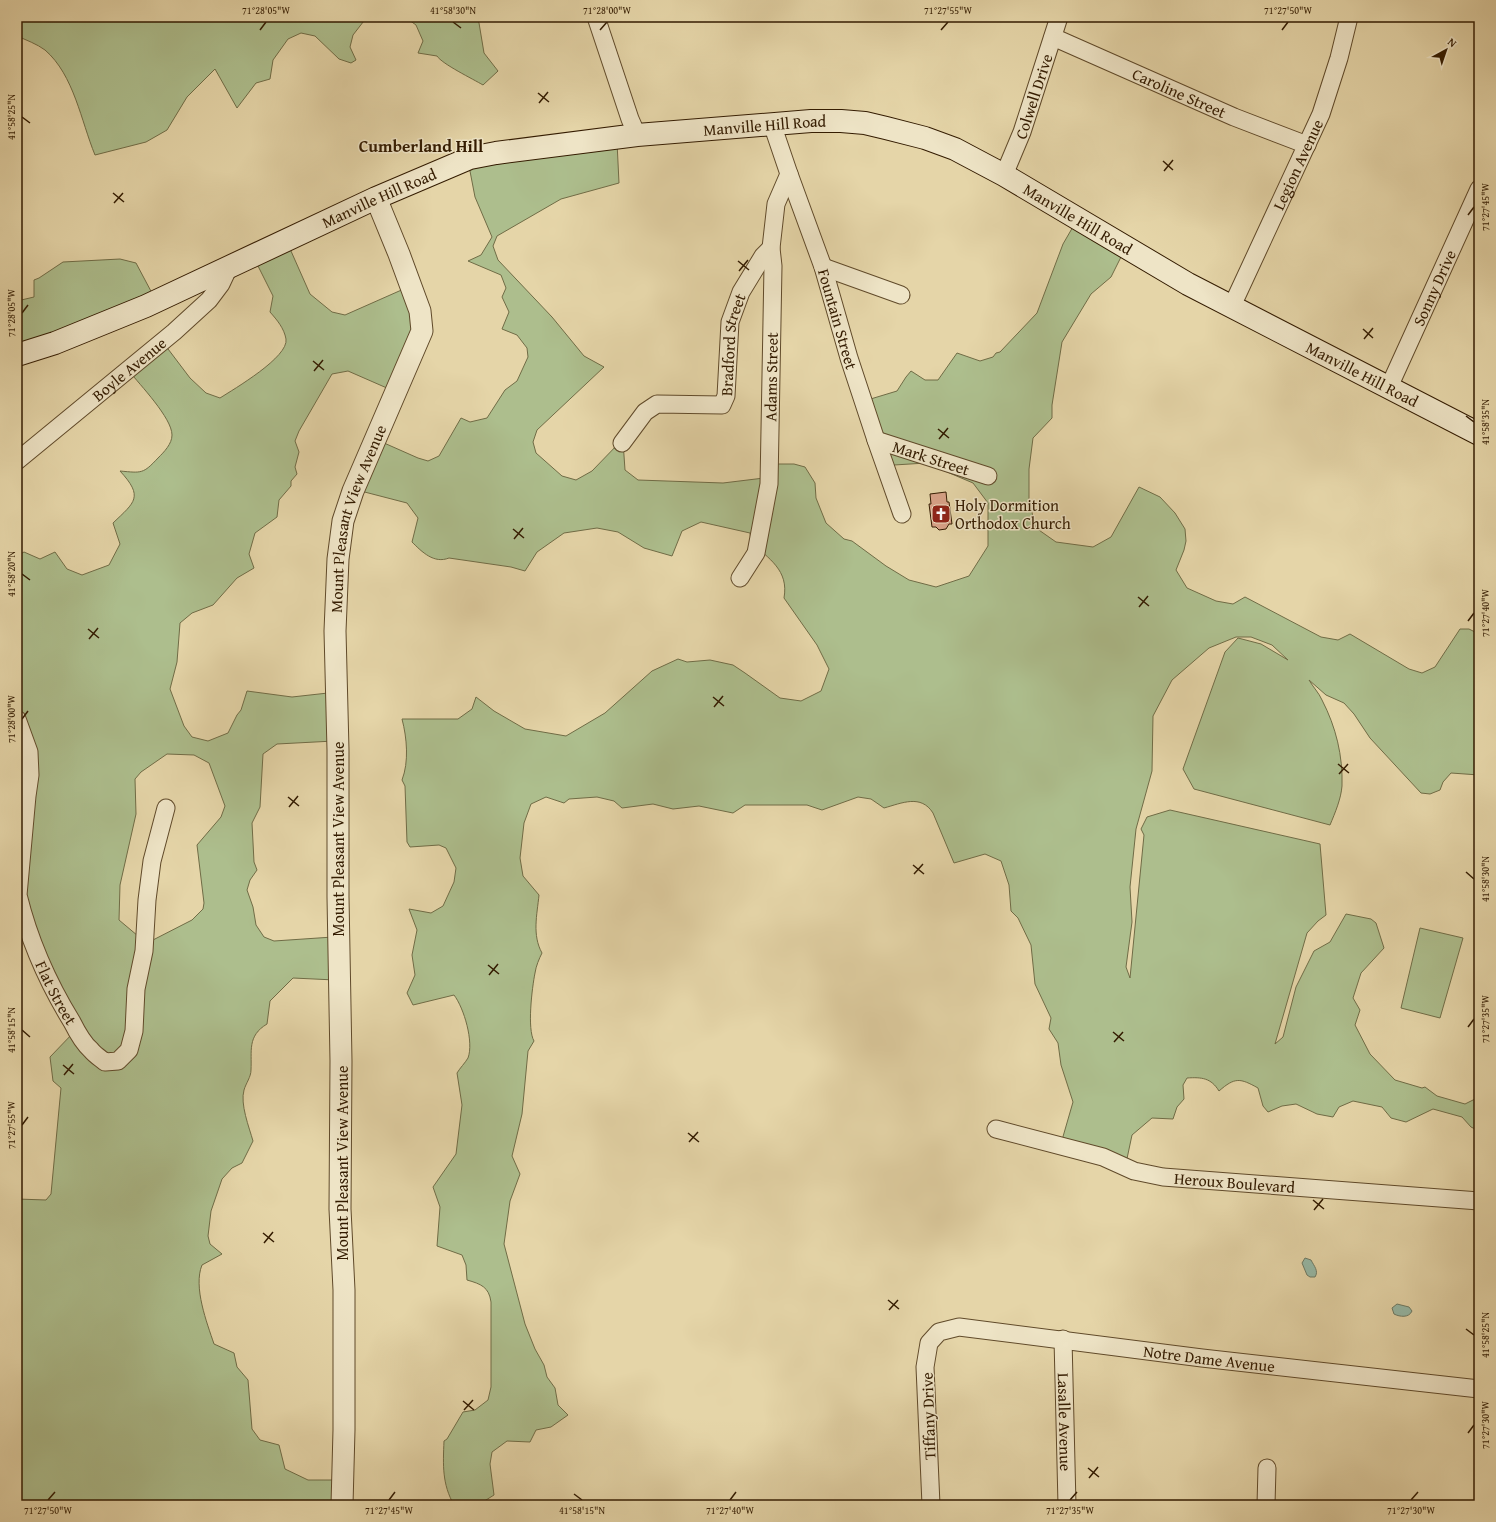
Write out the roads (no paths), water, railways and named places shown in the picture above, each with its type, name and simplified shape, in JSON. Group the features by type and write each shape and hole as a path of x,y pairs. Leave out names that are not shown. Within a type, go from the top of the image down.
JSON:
{"main road":[{"name":"Manville Hill Road","path":"17,355 55,343 146,306 376,198 470,158 496,153 637,135 811,121 865,123 925,138 955,149 1004,175 1145,260 1188,284 1479,434"}],"street":[{"path":"596,17 630,119 637,135"},
{"name":"Colwell Drive","path":"1004,175 1022,132 1059,17"},
{"name":"Legion Avenue","path":"1232,306 1321,114 1349,17"},
{"name":"Caroline Street","path":"1053,37 1234,117 1307,145"},
{"name":"Fountain Street","path":"772,124 823,266 876,440 902,514"},
{"name":"Adams Street","path":"740,578 756,553 769,484 773,266 771,248 776,204 789,174"},
{"name":"Sonny Drive","path":"1388,388 1479,189"},
{"name":"Mount Pleasant View Avenue","path":"342,1505 344,1430 344,1290 340,1209 341,1061 338,897 338,750 335,631 338,559 343,521 353,491 422,331 420,311 400,254 376,198"},
{"name":"Bradford Street","path":"622,443 645,412 657,404 722,404 726,396 730,322 741,292 763,256 771,248"},
{"path":"823,266 901,295"},
{"name":"Boyle Avenue","path":"17,461 174,332 208,300 221,284 229,267"},
{"name":"Mark Street","path":"876,440 988,476"},
{"name":"Flat Street","path":"17,719 29,752 30,775 18,895 32,940 66,1012 90,1050 105,1062 118,1060 129,1050 134,1031 136,989 142,967 146,931 147,900 152,861 166,808"},
{"name":"Heroux Boulevard","path":"996,1129 1103,1157 1134,1171 1163,1177 1479,1201"},
{"name":"Notre Dame Avenue","path":"939,1332 959,1327 1063,1339 1202,1358 1479,1389"},
{"name":"Tiffany Drive","path":"931,1505 925,1367 929,1343 939,1332"},
{"name":"Lasalle Avenue","path":"1063,1339 1067,1505"},
{"path":"1266,1505 1267,1468"}],"place":[{"name":"Holy Dormition Orthodox Church","path":"941,514"}],"district":[{"name":"Cumberland Hill","path":"421,145"}]}
